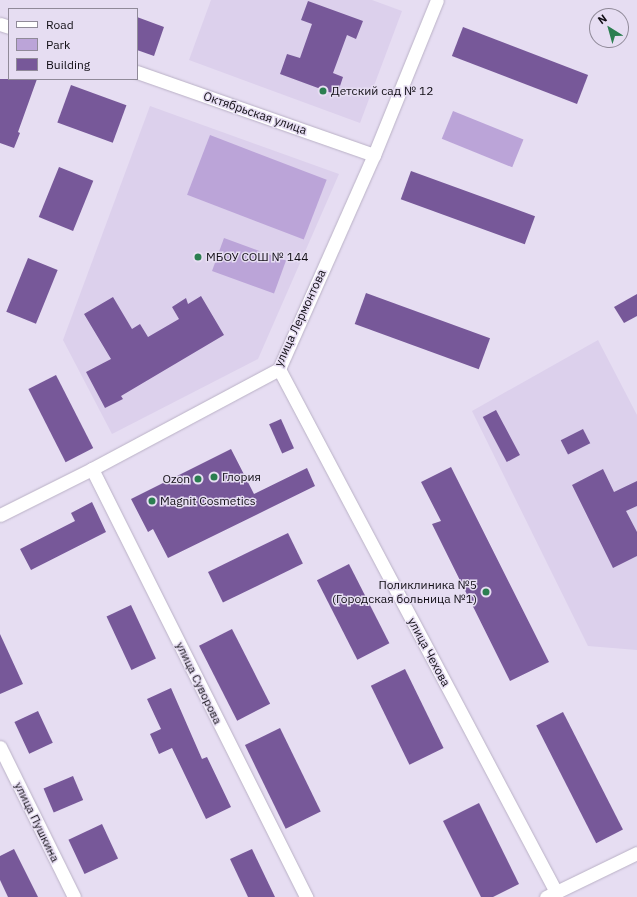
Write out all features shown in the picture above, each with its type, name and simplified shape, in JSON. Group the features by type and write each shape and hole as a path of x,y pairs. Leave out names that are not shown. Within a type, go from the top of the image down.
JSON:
{"street":[{"name":"улица Лермонтова","path":"0,515 92,469 279,369 374,155 437,0"},
{"name":"Октябрьская улица","path":"138,72 374,155"},
{"name":"улица Чехова","path":"279,369 551,894"},
{"name":"улица Суворова","path":"92,469 306,897"},
{"name":"улица Пушкина","path":"0,747 74,897"},
{"path":"551,894 637,853"}],"shaded area":[{"name":"Детский сад № 12","path":"211,0 372,0 402,11 360,123 189,60"},
{"name":"МБОУ СОШ № 144","path":"150,106 339,174 258,359 112,434 63,340"},
{"path":"598,340 637,415 637,650 588,646 472,411"}],"green space":[{"path":"453,111 523,139 512,167 442,139"},
{"path":"210,135 327,180 304,240 187,195"},
{"path":"224,238 286,261 274,293 212,271"}],"building":[{"path":"308,1 363,21 356,39 347,35 333,73 343,77 337,95 280,74 287,54 300,58 312,24 301,20"},
{"path":"138,17 164,27 154,56 138,50"},
{"path":"463,27 588,75 577,104 452,56"},
{"path":"0,79 37,80 18,132 20,133 14,148 0,143"},
{"path":"71,85 126,105 113,143 57,123"},
{"path":"59,167 93,181 73,231 39,217"},
{"path":"411,171 535,216 525,244 401,199"},
{"path":"28,258 58,270 36,324 6,312"},
{"path":"366,293 490,338 479,369 355,324"},
{"path":"637,294 637,316 624,323 614,307"},
{"path":"201,296 224,335 121,396 123,399 105,408 86,372 111,359 84,314 113,297 132,329 140,324 148,337 179,319 172,307 186,298 188,304"},
{"path":"56,375 93,448 66,462 28,389"},
{"path":"496,410 520,455 507,462 483,417"},
{"path":"281,419 294,448 282,454 269,424"},
{"path":"583,429 590,443 568,455 561,440"},
{"path":"231,449 254,494 307,468 315,486 168,558 153,529 148,532 131,499"},
{"path":"451,467 549,662 510,681 432,524 441,521 421,482"},
{"path":"603,469 614,492 637,481 637,506 626,511 637,532 637,556 613,568 572,485"},
{"path":"92,502 106,532 31,570 20,549 75,521 71,513"},
{"path":"288,533 303,564 223,603 208,572"},
{"path":"349,564 389,643 357,660 317,580"},
{"path":"131,605 156,658 131,670 107,616"},
{"path":"232,629 270,704 237,721 199,646"},
{"path":"0,634 23,684 0,694"},
{"path":"405,669 444,748 409,765 371,686"},
{"path":"171,688 202,759 207,757 231,807 206,819 172,748 159,754 150,734 161,729 147,699"},
{"path":"38,711 53,743 29,754 14,722"},
{"path":"563,712 623,830 596,843 536,726"},
{"path":"280,728 321,812 286,829 245,745"},
{"path":"73,776 83,800 54,812 44,789"},
{"path":"479,803 519,884 493,897 481,897 443,821"},
{"path":"102,824 118,858 85,874 68,840"},
{"path":"14,849 38,897 8,897 0,880 0,856"},
{"path":"252,849 275,897 248,897 230,859"}],"place":[{"name":"Детский сад № 12","path":"323,91"},
{"name":"МБОУ СОШ № 144","path":"198,257"},
{"name":"Глория","path":"214,477"},
{"name":"Ozon","path":"198,479"},
{"name":"Magnit Cosmetics","path":"152,501"},
{"name":"Поликлиника №5 (Городская больница №1)","path":"486,592"}]}
